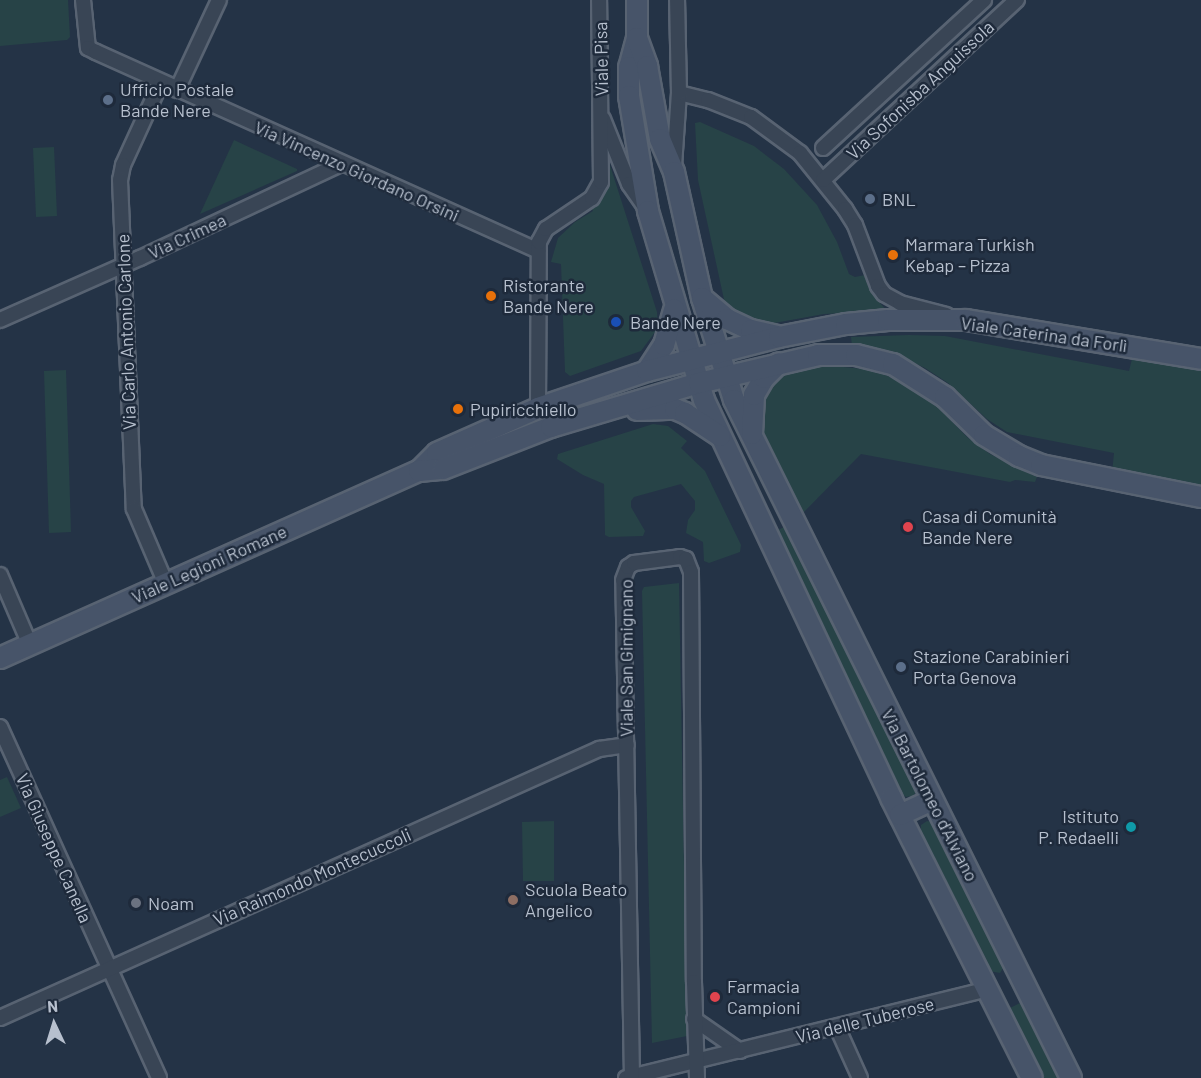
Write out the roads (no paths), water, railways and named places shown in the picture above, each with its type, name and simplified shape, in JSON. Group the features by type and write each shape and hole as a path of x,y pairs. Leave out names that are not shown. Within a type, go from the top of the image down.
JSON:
{"main road":[{"name":"Viale Pisa","path":"637,0 637,38"},
{"path":"637,38 647,66 660,139 674,172 702,298 725,376 752,440 789,512 776,525 764,526 720,436 699,383 675,306 648,211 629,96 629,67 637,38"},
{"path":"702,298 732,322 779,337"},
{"path":"647,371 666,340 675,306"},
{"name":"Viale Caterina da Forlì","path":"647,371 717,351 822,327 888,320 966,320 1201,359"},
{"path":"752,440 754,395 764,378 779,363 837,354 874,358 893,364 930,386 984,435 1019,456 1066,472 1201,497"},
{"name":"Viale Legioni Romane","path":"0,658 419,471 443,469 551,427 699,383 779,363"},
{"name":"Viale Legioni Romane","path":"419,471 437,453 538,408 647,371"},
{"path":"604,413 675,409 720,436"},
{"path":"749,498 759,485 775,485"},
{"name":"Via Bartolomeo d'Alviano","path":"789,512 1071,1078"},
{"name":"Via Bartolomeo d'Alviano","path":"764,526 900,815 990,989 1032,1078"},
{"path":"900,815 932,800"},
{"path":"990,989 1021,974"}],"street":[{"name":"Via Vincenzo Giordano Orsini","path":"83,0 88,48 538,251"},
{"path":"177,90 219,0"},
{"name":"Viale Pisa","path":"538,251 541,235 546,229 592,198 599,188 602,117 599,0"},
{"path":"674,172 679,93 677,0"},
{"name":"Via Sofonisba Anguissola","path":"823,148 984,0"},
{"name":"Via Sofonisba Anguissola","path":"823,180 1017,0"},
{"name":"Via Carlo Antonio Carlone","path":"161,82 121,171 134,509 166,584"},
{"path":"679,93 731,108 758,122 800,153 823,180 855,225 878,286 885,294 900,303 966,320"},
{"path":"602,117 628,184 648,211"},
{"name":"Via Crimea","path":"0,320 341,164"},
{"path":"538,251 538,408"},
{"name":"Viale San Gimignano","path":"630,1077 627,745 622,580 628,567 651,559 680,557 686,559 691,566 694,1019 698,1078"},
{"path":"0,575 30,645"},
{"name":"Via Giuseppe Canella","path":"0,727 159,1078"},
{"name":"Via Raimondo Montecuccoli","path":"0,1018 599,749 627,745"},
{"name":"Via delle Tuberose","path":"630,1077 990,989"},
{"path":"694,1019 740,1051"},
{"path":"837,1028 860,1078"}],"place":[{"name":"Ufficio Postale Bande Nere","path":"108,100"},
{"name":"BNL","path":"870,199"},
{"name":"Marmara Turkish Kebap – Pizza","path":"893,255"},
{"name":"Ristorante Bande Nere","path":"491,296"},
{"name":"Bande Nere","path":"616,322"},
{"name":"Pupiricchiello","path":"458,409"},
{"name":"Casa di Comunità Bande Nere","path":"908,527"},
{"name":"Stazione Carabinieri Porta Genova","path":"901,667"},
{"name":"Istituto P. Redaelli","path":"1131,827"},
{"name":"Scuola Beato Angelico","path":"513,900"},
{"name":"Noam","path":"136,903"},
{"name":"Farmacia Campioni","path":"715,997"}]}
